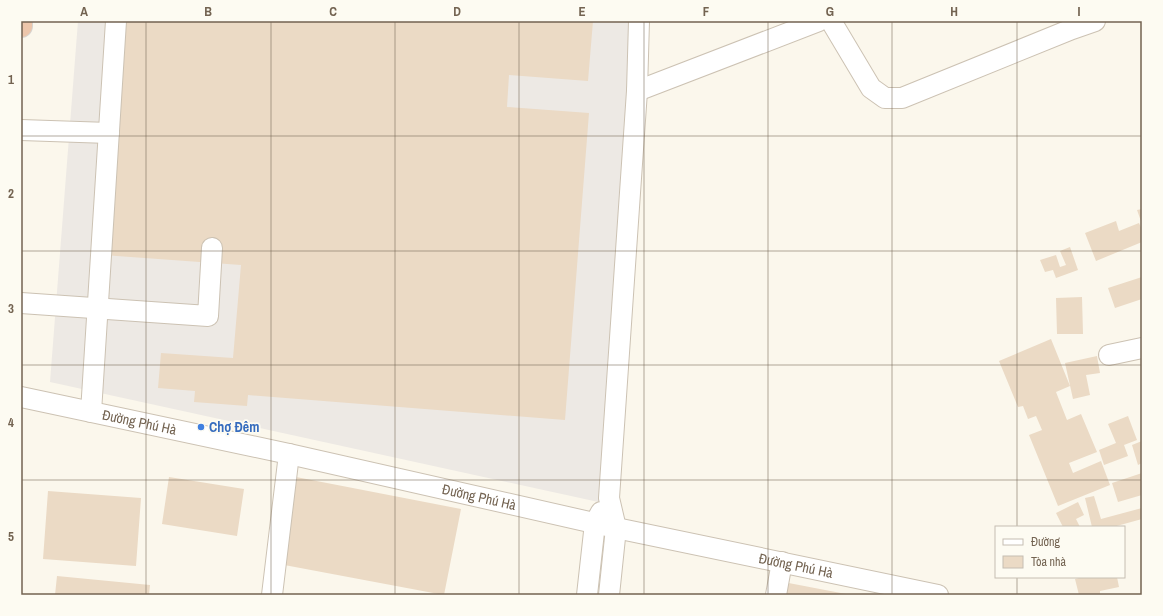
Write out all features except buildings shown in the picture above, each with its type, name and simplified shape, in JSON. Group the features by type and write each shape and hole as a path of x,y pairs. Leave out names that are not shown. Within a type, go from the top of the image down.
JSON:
{"highway":[{"path":"21,21 21,26"}],"street":[{"path":"91,412 99,310 116,21"},
{"path":"609,595 616,528 609,498 637,91 639,21"},
{"path":"637,91 819,21"},
{"path":"831,21 871,88 885,98 902,98 1072,28 1095,21"},
{"path":"21,130 109,133"},
{"path":"21,303 99,310 208,316 212,248"},
{"path":"1109,355 1142,348"},
{"name":"Đường Phú Hà","path":"21,397 289,454 616,528 938,595"},
{"path":"272,595 289,454"},
{"path":"587,595 594,523 609,498"},
{"path":"776,595 782,562"}],"shaded area":[{"path":"78,21 645,21 603,503 50,382"}],"place":[{"name":"Chợ Đêm","path":"201,427"}]}
